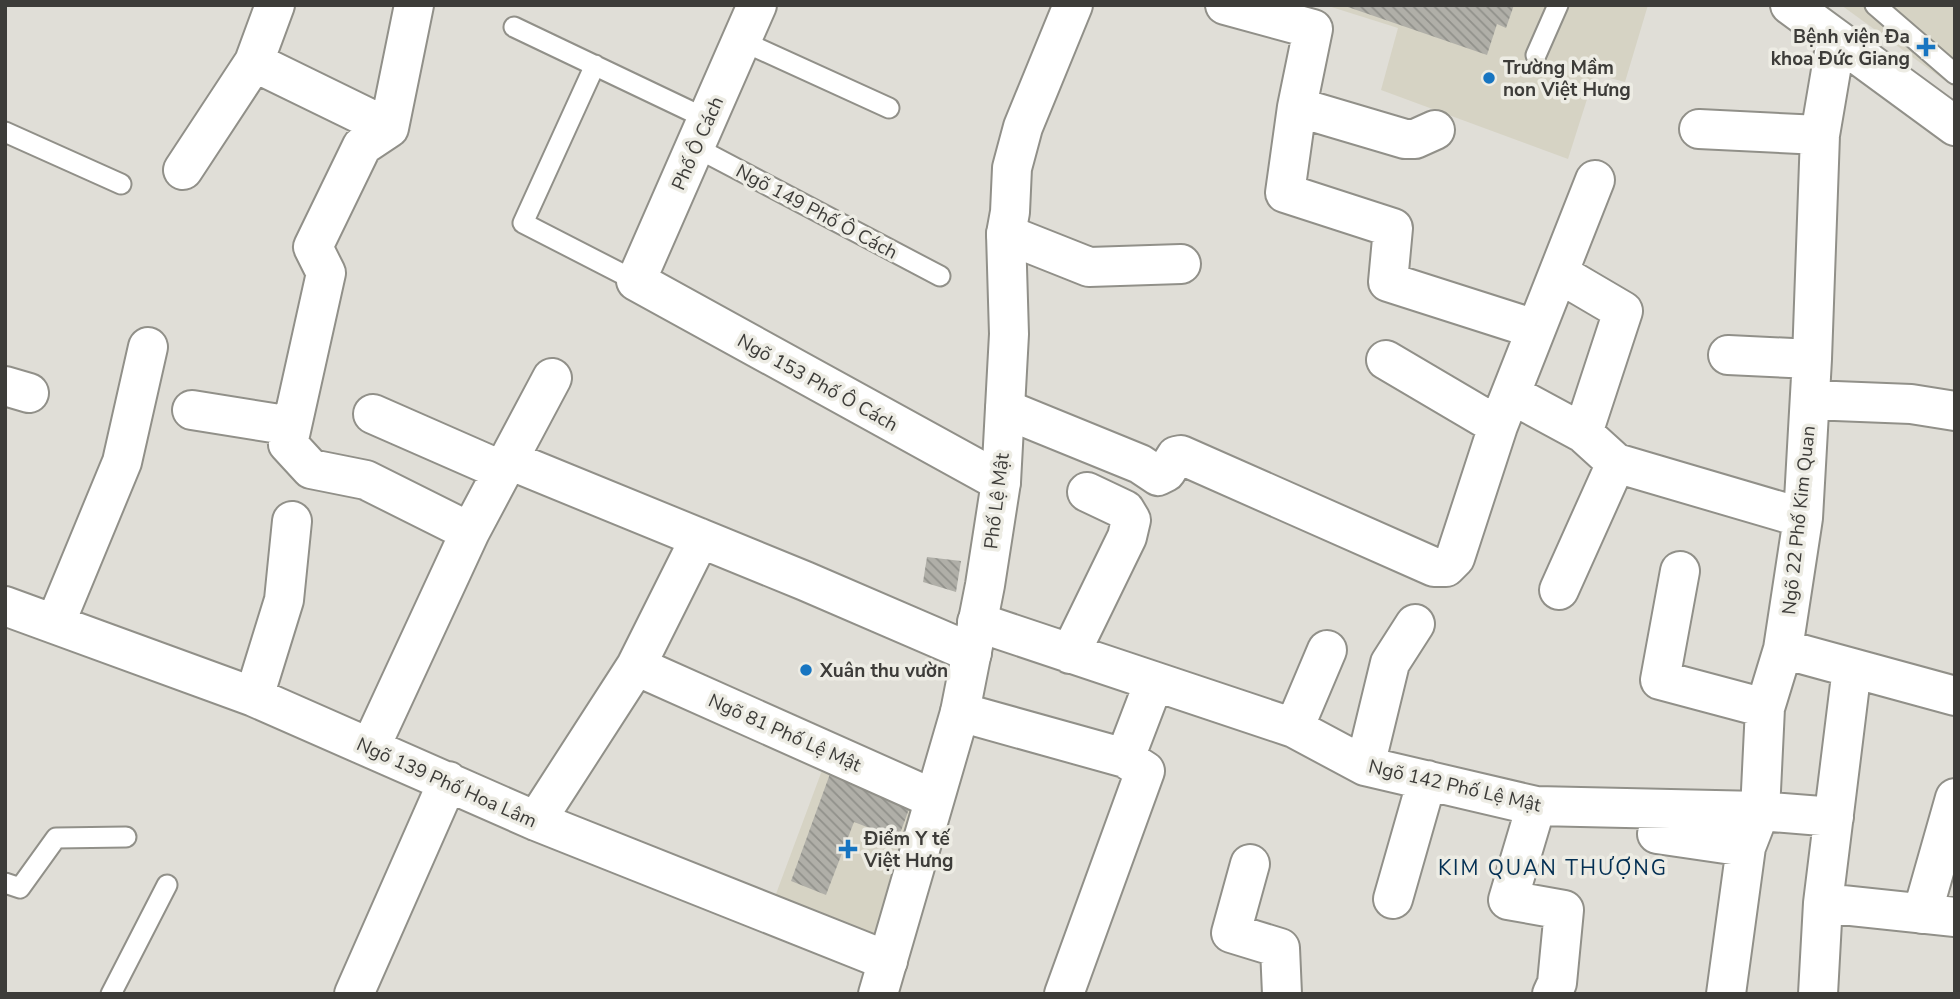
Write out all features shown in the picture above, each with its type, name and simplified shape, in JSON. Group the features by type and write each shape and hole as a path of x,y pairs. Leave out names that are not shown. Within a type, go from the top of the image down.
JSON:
{"street":[{"path":"183,170 254,62 275,5"},
{"path":"414,5 389,128 362,146 313,247 326,273 288,444 311,469 366,480 470,532"},
{"name":"Phố Lệ Mật","path":"883,977 960,712 985,585 1001,482 1009,334 1006,234 1012,168 1023,127 1073,5"},
{"path":"1225,5 1313,29 1297,107 1285,193 1393,228 1388,282 1535,329"},
{"path":"1790,5 1955,126"},
{"name":"Phố Ô Cách","path":"636,281 751,15"},
{"name":"Ngõ 22 Phố Kim Quan","path":"1726,994 1746,847 1760,811 1765,708 1783,649 1802,518 1810,400 1821,135 1836,41"},
{"path":"254,62 389,128"},
{"path":"1297,107 1405,139 1415,139 1435,130"},
{"path":"1699,129 1821,135"},
{"path":"1005,409 1140,464 1158,476 1166,472 1173,460 1181,455 1434,567 1446,567 1455,558 1504,410 1595,180"},
{"path":"1006,234 1089,267 1181,264"},
{"path":"1560,274 1623,311 1583,433"},
{"name":"Ngõ 153 Phố Ô Cách","path":"636,281 1001,482"},
{"path":"55,624 122,462 148,347"},
{"path":"1728,355 1812,359"},
{"path":"1386,360 1504,410 1583,433 1616,463 1802,518"},
{"path":"370,748 470,532 552,378"},
{"path":"1810,400 1911,404 1955,411"},
{"path":"192,410 292,426"},
{"name":"Ngõ 142 Phố Lệ Mật","path":"373,414 700,538 805,581 974,637 1070,654 1294,728 1365,766 1536,806 1760,811 1834,817"},
{"path":"1559,590 1616,463"},
{"path":"1070,654 1127,537 1131,520 1125,510 1087,492"},
{"path":"254,697 284,600 292,521"},
{"path":"536,821 636,666 700,538"},
{"path":"1680,570 1660,680 1765,708"},
{"name":"Ngõ 139 Phố Hoa Lâm","path":"5,606 254,697 448,781 883,977"},
{"path":"1365,766 1390,663 1415,624"},
{"path":"1783,649 1955,696"},
{"path":"1294,728 1327,650"},
{"name":"Ngõ 81 Phố Lệ Mật","path":"636,666 934,799"},
{"path":"1818,994 1823,903 1852,668"},
{"path":"1125,758 1154,682"},
{"path":"960,712 1125,758 1145,771 1064,994"},
{"path":"1393,899 1427,780"},
{"path":"354,994 448,781"},
{"path":"1823,903 1938,916 1955,798"},
{"path":"1536,806 1508,900 1564,910 1557,983 1552,994"},
{"path":"1657,834 1746,847"},
{"path":"1250,864 1231,933 1280,948 1282,994"}],"lane":[{"path":"1536,55 1558,5"},
{"path":"1875,5 1955,74"},
{"path":"751,15 889,108"},
{"name":"Ngõ 149 Phố Ô Cách","path":"514,27 595,65 701,133 940,276"},
{"path":"595,65 523,223 636,281"},
{"path":"5,132 121,184"},
{"path":"5,883 20,888 56,838 125,837"},
{"path":"111,994 167,885"}],"shaded area":[{"name":"Trường Mầm non Việt Hưng","path":"1325,5 1648,5 1625,82 1595,74 1568,159 1381,90 1398,28"},
{"name":"Bệnh viện Đa khoa Đức Giang","path":"1841,5 1955,5 1955,88"},
{"name":"Điểm Y tế Việt Hưng","path":"827,757 921,797 877,938 773,902"}],"building":[{"path":"1342,5 1514,5 1506,28 1497,24 1487,55"},
{"path":"927,557 961,561 956,592 923,582"},
{"path":"831,771 912,801 898,839 854,822 826,895 791,881"}],"place":[{"name":"Bệnh viện Đa khoa Đức Giang","path":"1926,47"},
{"name":"Trường Mầm non Việt Hưng","path":"1489,78"},
{"name":"Xuân thu vườn","path":"806,670"},
{"name":"Điểm Y tế Việt Hưng","path":"848,849"}],"district":[{"name":"KIM QUAN THƯỢNG","path":"1553,868"}]}
